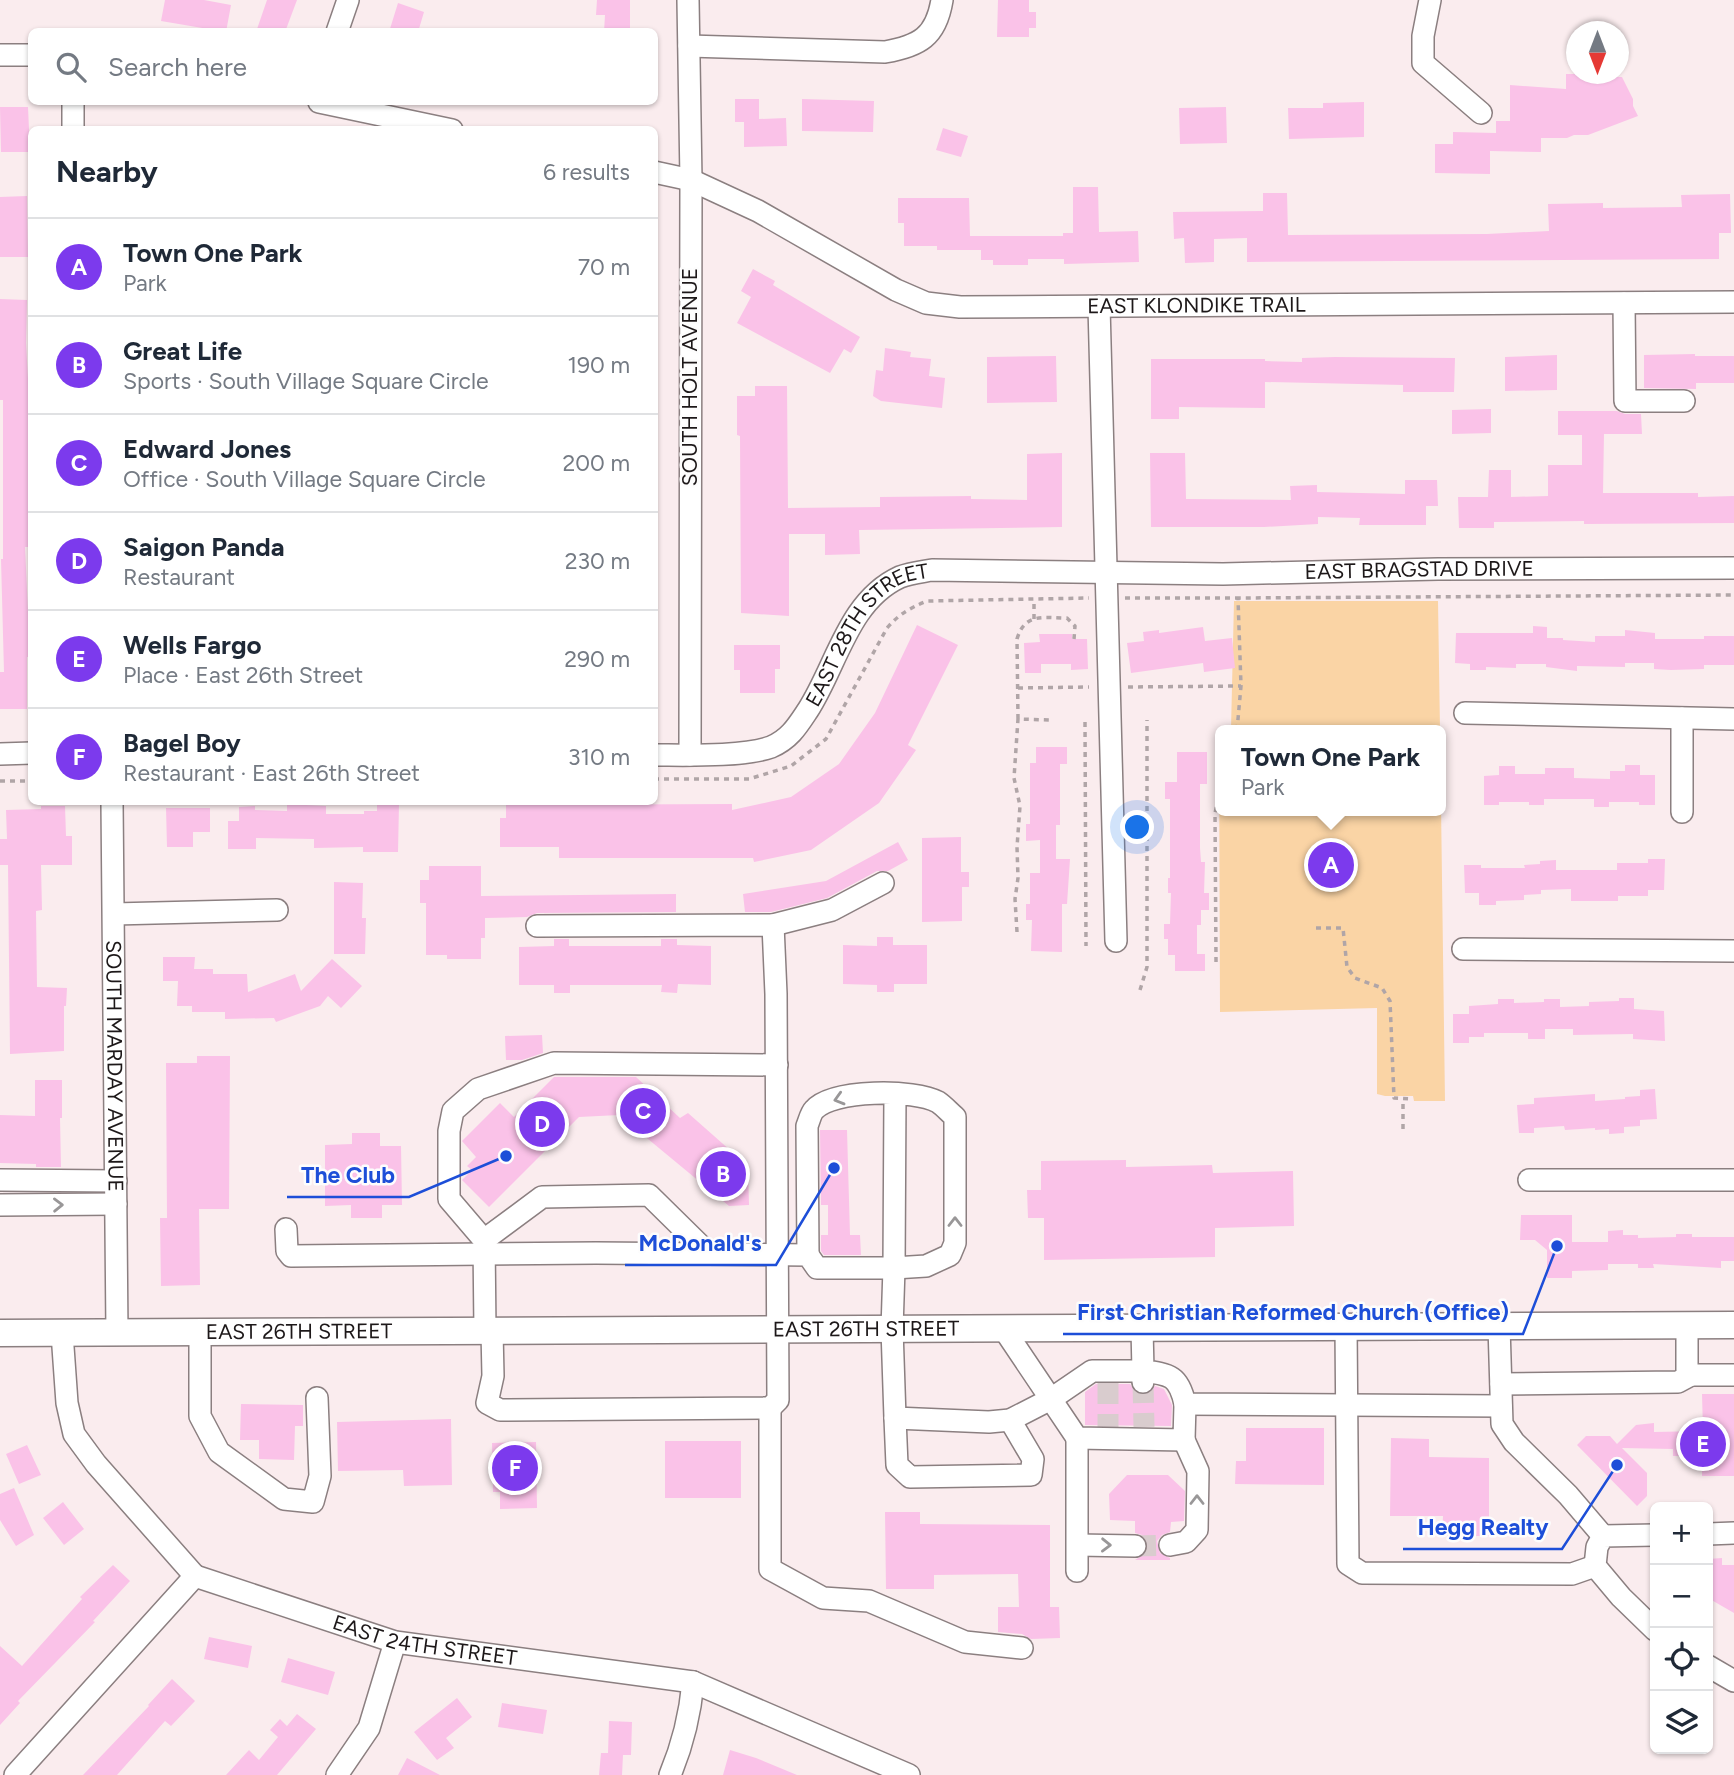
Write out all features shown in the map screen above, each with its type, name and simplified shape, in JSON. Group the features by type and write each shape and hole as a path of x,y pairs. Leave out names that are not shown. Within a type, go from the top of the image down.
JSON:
{"main road":[{"name":"EAST 26TH STREET","path":"0,1333 1734,1325"}],"street":[{"path":"338,28 348,0"},
{"name":"SOUTH HOLT AVENUE","path":"688,0 691,180 690,755"},
{"path":"689,46 885,52 911,47 928,34 939,18 942,0"},
{"path":"1430,0 1423,36 1423,63 1480,113"},
{"path":"0,55 28,55"},
{"path":"73,105 73,126"},
{"path":"333,105 433,126"},
{"name":"EAST KLONDIKE TRAIL","path":"658,173 691,180 758,211 896,290 926,303 961,307 1734,302"},
{"path":"1624,303 1625,401 1684,401"},
{"path":"1099,306 1116,942"},
{"name":"EAST BRAGSTAD DRIVE","path":"1105,572 1223,574 1438,569 1734,568"},
{"name":"EAST 28TH STREET","path":"658,755 734,753 771,747 793,733 823,687 858,612 878,589 902,576 932,570 1105,572"},
{"path":"1465,713 1734,719"},
{"path":"1682,718 1682,812"},
{"path":"0,754 28,753"},
{"name":"SOUTH MARDAY AVENUE","path":"112,805 117,1333"},
{"path":"537,926 773,925 832,911 883,883"},
{"path":"114,914 277,910"},
{"path":"773,925 777,1065 778,1400 769,1408 500,1410 487,1404 493,1376 484,1247 449,1199 449,1131 453,1111 478,1088 554,1063 777,1065"},
{"path":"1463,949 1734,951"},
{"path":"861,1094 895,1094 910,1094 938,1102 954,1117 955,1243 950,1255 926,1266 817,1268 808,1255 807,1125 814,1110 834,1099 861,1094"},
{"path":"895,1094 892,1329 897,1465 910,1477 1031,1475 1032,1459 1010,1420"},
{"path":"0,1180 116,1181"},
{"path":"1529,1180 1734,1180"},
{"path":"484,1247 542,1197 649,1195 709,1254"},
{"path":"0,1205 117,1204"},
{"path":"286,1229 287,1251 291,1256 484,1247 808,1255"},
{"path":"1687,1325 1687,1370 1691,1375"},
{"path":"1499,1326 1502,1424 1514,1442 1603,1536 1650,1535"},
{"path":"1346,1327 1348,1564 1362,1573 1572,1574 1595,1566"},
{"path":"1003,1328 1077,1438 1077,1571"},
{"path":"1142,1328 1143,1376"},
{"path":"200,1332 200,1416 219,1452 284,1499 313,1502 320,1476 317,1398"},
{"path":"15,1775 195,1576 96,1464 74,1434 67,1403 62,1333"},
{"path":"895,1418 989,1422 1010,1420 1051,1399 1092,1371 1107,1377 1167,1373 1181,1387 1185,1404 1184,1440 1198,1471 1197,1530 1186,1542 1170,1545"},
{"path":"1501,1384 1678,1382 1691,1375 1734,1375"},
{"path":"1185,1404 1502,1406"},
{"path":"769,1408 769,1569 823,1598 869,1601 965,1642 1022,1648"},
{"path":"1077,1438 1108,1433 1144,1433 1184,1440"},
{"path":"1713,1534 1734,1533"},
{"path":"1603,1536 1597,1547 1595,1566 1621,1597 1653,1628"},
{"path":"1078,1545 1135,1546"},
{"name":"EAST 24TH STREET","path":"195,1576 395,1642 693,1682 909,1775"},
{"path":"337,1775 369,1728 395,1642"},
{"path":"1713,1669 1734,1681"},
{"path":"670,1775 683,1745 690,1715 693,1682"}],"path":[{"path":"658,779 749,779 791,766 826,739 887,628 898,614 927,601 1734,595"},
{"path":"1237,725 1241,686 1238,598"},
{"path":"1034,599 1034,619"},
{"path":"1017,932 1015,899 1020,806 1014,778 1018,719 1017,639 1021,627 1030,619 1067,618 1075,626 1074,639"},
{"path":"1018,719 1049,720"},
{"path":"1140,990 1147,967 1147,720"},
{"path":"1084,722 1086,946"},
{"path":"0,781 28,781"},
{"path":"1215,816 1216,962"},
{"path":"1316,928 1343,929 1347,967 1355,978 1382,988 1390,1001 1394,1098 1411,1099"},
{"path":"1403,1129 1404,1099"}],"shaded area":[{"path":"1234,601 1438,601 1440,725 1231,725"},
{"path":"1219,816 1441,816 1445,1101 1414,1101 1413,1096 1377,1094 1377,1008 1220,1012"}],"building":[{"path":"165,0 204,0 231,5 227,28 202,28 161,21"},
{"path":"267,0 297,0 286,28 257,28"},
{"path":"597,0 630,0 630,28 604,28 605,15 596,15"},
{"path":"998,0 1029,0 1029,12 1036,12 1036,28 1029,28 1029,37 997,37"},
{"path":"398,3 424,12 419,28 390,28"},
{"path":"1566,84 1626,84 1638,116 1588,135 1541,138 1541,152 1490,151 1490,174 1435,173 1435,144 1453,144 1453,132 1496,133 1496,121 1510,121 1510,85 1566,89"},
{"path":"735,99 759,99 759,119 786,118 787,146 744,147 744,122 735,122"},
{"path":"802,99 874,101 873,132 802,131"},
{"path":"1364,102 1364,137 1289,139 1288,108 1323,108 1323,103"},
{"path":"0,107 28,107 28,152 1,152"},
{"path":"1226,107 1227,143 1180,144 1179,108"},
{"path":"943,128 968,136 961,157 936,150"},
{"path":"1073,187 1098,187 1099,232 1138,231 1139,262 1064,264 1064,259 1028,259 1028,265 993,265 993,260 981,260 981,250 937,250 937,246 904,246 904,223 898,223 898,198 969,198 970,236 1063,236 1063,233 1073,233"},
{"path":"1263,193 1287,193 1288,235 1549,231 1548,204 1603,203 1603,208 1682,207 1681,195 1730,194 1731,233 1719,233 1719,259 1247,262 1247,238 1214,239 1214,262 1185,263 1184,238 1174,239 1173,212 1263,211"},
{"path":"27,196 28,257 0,257 0,197"},
{"path":"753,269 775,281 773,285 860,337 851,353 844,349 830,373 737,323 751,297 741,291"},
{"path":"0,299 27,300 27,709 0,709 0,672 4,672 1,559 3,400 0,400"},
{"path":"885,348 911,352 910,357 931,359 929,376 945,378 942,408 881,401 873,396 876,370 883,371"},
{"path":"1557,355 1557,390 1505,391 1505,357"},
{"path":"1644,355 1734,356 1734,383 1696,383 1696,389 1644,388"},
{"path":"1056,356 1057,402 987,403 987,357"},
{"path":"1302,358 1455,358 1454,392 1403,392 1403,385 1265,382 1265,408 1179,407 1179,419 1151,419 1151,359 1265,359 1302,362"},
{"path":"755,386 787,386 788,508 880,507 880,497 971,496 971,499 1027,500 1027,454 1062,453 1062,527 859,530 860,554 825,555 825,534 789,534 789,616 741,613 740,436 737,435 737,396 755,396"},
{"path":"1491,409 1491,433 1452,434 1452,410"},
{"path":"1558,411 1617,411 1641,414 1642,434 1604,434 1603,493 1698,493 1698,497 1734,496 1734,523 1494,522 1494,528 1459,528 1458,497 1488,497 1489,470 1511,470 1511,497 1548,496 1548,465 1582,465 1582,435 1558,435"},
{"path":"1150,453 1185,453 1186,499 1291,500 1290,486 1317,485 1317,492 1405,494 1405,480 1437,480 1438,506 1426,506 1426,525 1359,525 1360,518 1318,517 1318,524 1151,527"},
{"path":"917,625 958,645 908,745 916,750 879,803 811,850 754,862 753,858 559,858 559,847 500,847 500,818 506,818 506,805 732,804 732,810 791,797 839,764 875,713"},
{"path":"1533,626 1547,627 1547,638 1595,642 1595,636 1625,636 1625,630 1655,633 1655,639 1734,636 1734,665 1704,665 1704,669 1671,670 1654,669 1654,663 1625,663 1625,667 1577,666 1577,671 1546,667 1546,664 1516,664 1516,668 1486,667 1486,670 1470,670 1470,664 1455,663 1456,633 1533,633"},
{"path":"1203,627 1205,641 1232,638 1235,668 1204,672 1203,663 1131,673 1127,643 1144,641 1143,632 1159,630 1159,633"},
{"path":"1039,634 1072,634 1072,639 1087,639 1088,669 1071,670 1071,664 1041,664 1041,673 1025,673 1024,643 1040,642"},
{"path":"734,645 780,645 780,669 775,669 775,693 740,693 740,670 734,670"},
{"path":"1036,747 1067,747 1067,764 1060,764 1060,825 1056,825 1056,859 1070,859 1067,904 1062,904 1062,952 1031,951 1032,920 1026,920 1026,904 1030,904 1030,873 1040,873 1040,840 1026,841 1026,824 1030,824 1030,763 1036,763"},
{"path":"1177,752 1207,752 1207,784 1200,784 1200,848 1201,862 1205,862 1204,893 1209,893 1209,910 1201,910 1201,925 1197,925 1197,954 1205,954 1205,971 1175,971 1175,955 1168,955 1168,939 1164,939 1164,924 1170,924 1171,893 1168,893 1170,799 1165,799 1165,782 1177,782"},
{"path":"1625,765 1640,765 1640,775 1655,775 1655,805 1609,802 1609,807 1594,807 1594,799 1544,799 1544,805 1499,802 1499,805 1484,805 1484,776 1499,775 1499,766 1515,766 1515,774 1545,774 1545,768 1574,768 1574,778 1610,779 1610,771 1625,771"},
{"path":"287,805 306,805 326,806 326,814 364,814 364,811 377,811 377,805 399,805 398,852 363,852 363,847 314,848 314,839 256,838 256,849 228,849 228,821 239,821 239,807 255,806 255,810 287,811"},
{"path":"41,806 65,806 66,836 72,836 72,865 41,865 42,910 36,911 37,987 67,988 64,1006 64,1051 10,1054 8,865 0,865 0,839 7,839 6,810 41,809"},
{"path":"166,808 210,808 210,832 193,832 193,847 167,847"},
{"path":"961,837 961,872 969,872 969,887 962,887 962,921 922,922 922,838"},
{"path":"898,842 908,860 888,871 877,871 827,898 771,912 745,912 743,894 826,881"},
{"path":"1648,859 1665,859 1664,890 1648,890 1648,896 1618,896 1618,901 1571,901 1571,889 1541,890 1541,894 1524,895 1524,900 1479,905 1479,893 1465,893 1464,865 1481,865 1481,868 1525,868 1524,865 1556,860 1556,870 1617,870 1617,863 1648,863"},
{"path":"429,866 481,866 481,896 676,894 676,912 537,913 527,917 485,918 481,959 447,959 447,955 426,955 426,903 420,903 420,880 429,880"},
{"path":"334,882 363,883 365,954 334,954"},
{"path":"877,937 893,937 893,945 927,945 927,984 894,984 894,992 877,992 877,985 843,984 843,945 877,946"},
{"path":"554,939 569,939 569,946 661,946 661,939 677,939 677,945 711,946 711,985 678,984 677,993 661,992 662,985 570,985 570,993 554,993 554,985 519,985 519,947 554,946"},
{"path":"163,957 195,957 194,969 213,969 213,974 247,974 248,992 295,974 301,991 332,959 362,986 341,1008 328,996 320,1006 276,1022 274,1018 225,1019 225,1012 192,1012 192,1006 177,1006 178,981 163,981"},
{"path":"1619,998 1634,998 1634,1009 1664,1011 1665,1041 1633,1039 1633,1034 1573,1035 1573,1029 1545,1029 1545,1039 1528,1039 1528,1033 1484,1033 1484,1037 1469,1037 1469,1043 1453,1043 1453,1014 1469,1014 1469,1006 1498,1004 1498,999 1514,999 1514,1003 1560,999 1560,1007 1589,1006 1589,1002 1619,1001"},
{"path":"542,1035 543,1053 522,1060 506,1060 505,1036"},
{"path":"197,1056 230,1056 229,1209 199,1209 200,1285 161,1286 160,1218 167,1218 166,1063 197,1063"},
{"path":"554,1077 636,1077 680,1118 688,1113 748,1166 749,1205 729,1206 619,1115 579,1117 489,1207 462,1180 472,1170 467,1166 476,1157 462,1141 500,1103 514,1117"},
{"path":"35,1080 62,1080 61,1167 0,1163 0,1115 35,1116"},
{"path":"1655,1089 1657,1119 1640,1120 1640,1126 1624,1127 1624,1133 1609,1134 1609,1129 1595,1128 1565,1130 1564,1126 1534,1128 1534,1133 1519,1133 1517,1105 1534,1104 1534,1098 1595,1094 1595,1101 1625,1099 1640,1096 1640,1090"},
{"path":"820,1130 847,1130 850,1235 860,1235 861,1255 824,1255 821,1251 821,1235 828,1235 828,1205 821,1205"},
{"path":"352,1133 380,1133 380,1146 401,1146 402,1205 382,1205 382,1218 351,1218 351,1205 325,1206 325,1145 352,1144"},
{"path":"1126,1160 1126,1167 1212,1165 1213,1173 1293,1171 1294,1226 1215,1228 1215,1257 1044,1260 1044,1218 1028,1218 1027,1190 1041,1190 1041,1161"},
{"path":"1521,1215 1572,1215 1572,1242 1608,1242 1608,1231 1623,1230 1623,1235 1638,1235 1638,1238 1676,1237 1676,1234 1692,1234 1692,1237 1734,1237 1734,1261 1721,1261 1721,1268 1653,1264 1654,1268 1638,1268 1638,1264 1608,1264 1608,1270 1572,1271 1572,1278 1547,1278 1547,1250 1535,1240 1520,1240"},
{"path":"1096,1384 1130,1384 1136,1393 1142,1395 1150,1393 1155,1386 1164,1389 1172,1405 1171,1426 1085,1425 1085,1392"},
{"path":"1702,1394 1734,1394 1734,1476 1702,1476 1702,1456 1673,1456 1673,1449 1622,1448 1647,1473 1647,1496 1637,1506 1577,1445 1586,1436 1610,1436 1617,1444 1636,1425 1654,1423 1654,1432 1703,1431"},
{"path":"241,1404 303,1405 303,1426 295,1426 294,1460 259,1459 259,1440 240,1440"},
{"path":"451,1419 452,1485 404,1486 403,1470 338,1471 337,1422"},
{"path":"1246,1428 1324,1428 1324,1485 1235,1484 1236,1461 1246,1461"},
{"path":"1391,1438 1429,1439 1429,1457 1489,1458 1489,1536 1442,1536 1443,1516 1390,1516"},
{"path":"665,1441 741,1441 741,1498 665,1498"},
{"path":"536,1442 537,1508 500,1509 500,1492 493,1492 492,1443"},
{"path":"27,1445 41,1475 19,1484 6,1454"},
{"path":"1127,1475 1168,1475 1185,1491 1184,1521 1171,1522 1170,1532 1157,1541 1160,1553 1170,1560 1135,1560 1146,1553 1148,1546 1142,1535 1135,1533 1135,1521 1110,1520 1109,1494"},
{"path":"14,1488 34,1535 16,1546 0,1520 0,1494"},
{"path":"63,1502 84,1529 64,1545 43,1518"},
{"path":"885,1512 920,1512 920,1524 1050,1525 1050,1607 1059,1607 1060,1638 1031,1639 1022,1634 998,1632 998,1607 1019,1607 1018,1574 934,1575 934,1589 886,1589"},
{"path":"1722,1558 1722,1565 1734,1565 1734,1613 1713,1601 1713,1559"},
{"path":"113,1565 130,1581 93,1621 95,1622 18,1701 20,1703 0,1725 0,1646 22,1666 82,1599 80,1597"},
{"path":"209,1637 252,1646 248,1668 204,1659"},
{"path":"288,1658 335,1672 328,1695 281,1682"},
{"path":"172,1679 195,1701 171,1726 165,1721 117,1775 83,1775 149,1706"},
{"path":"457,1698 472,1717 446,1738 454,1748 437,1760 414,1732"},
{"path":"502,1703 547,1710 543,1734 498,1727"},
{"path":"297,1714 316,1729 277,1775 226,1775 249,1750 259,1760 278,1737 270,1730 280,1719 287,1726"},
{"path":"609,1721 632,1722 631,1755 623,1755 622,1775 599,1775 601,1753 608,1753"},
{"path":"730,1750 756,1758 797,1775 723,1775"},
{"path":"407,1758 440,1775 398,1775"}],"tunnel":[{"path":"1143,1382 1144,1427"},
{"path":"1108,1383 1108,1427"},
{"path":"1135,1546 1170,1545"}],"place":[{"name":"Town One Park","path":"1331,865"},
{"name":"Edward Jones","path":"643,1111"},
{"name":"Saigon Panda","path":"542,1124"},
{"name":"The Club","path":"506,1156"},
{"name":"McDonald's","path":"834,1168"},
{"name":"Great Life","path":"723,1174"},
{"name":"First Christian Reformed Church (Office)","path":"1557,1246"},
{"name":"Wells Fargo","path":"1703,1444"},
{"name":"Hegg Realty","path":"1617,1465"},
{"name":"Bagel Boy","path":"515,1468"}]}
